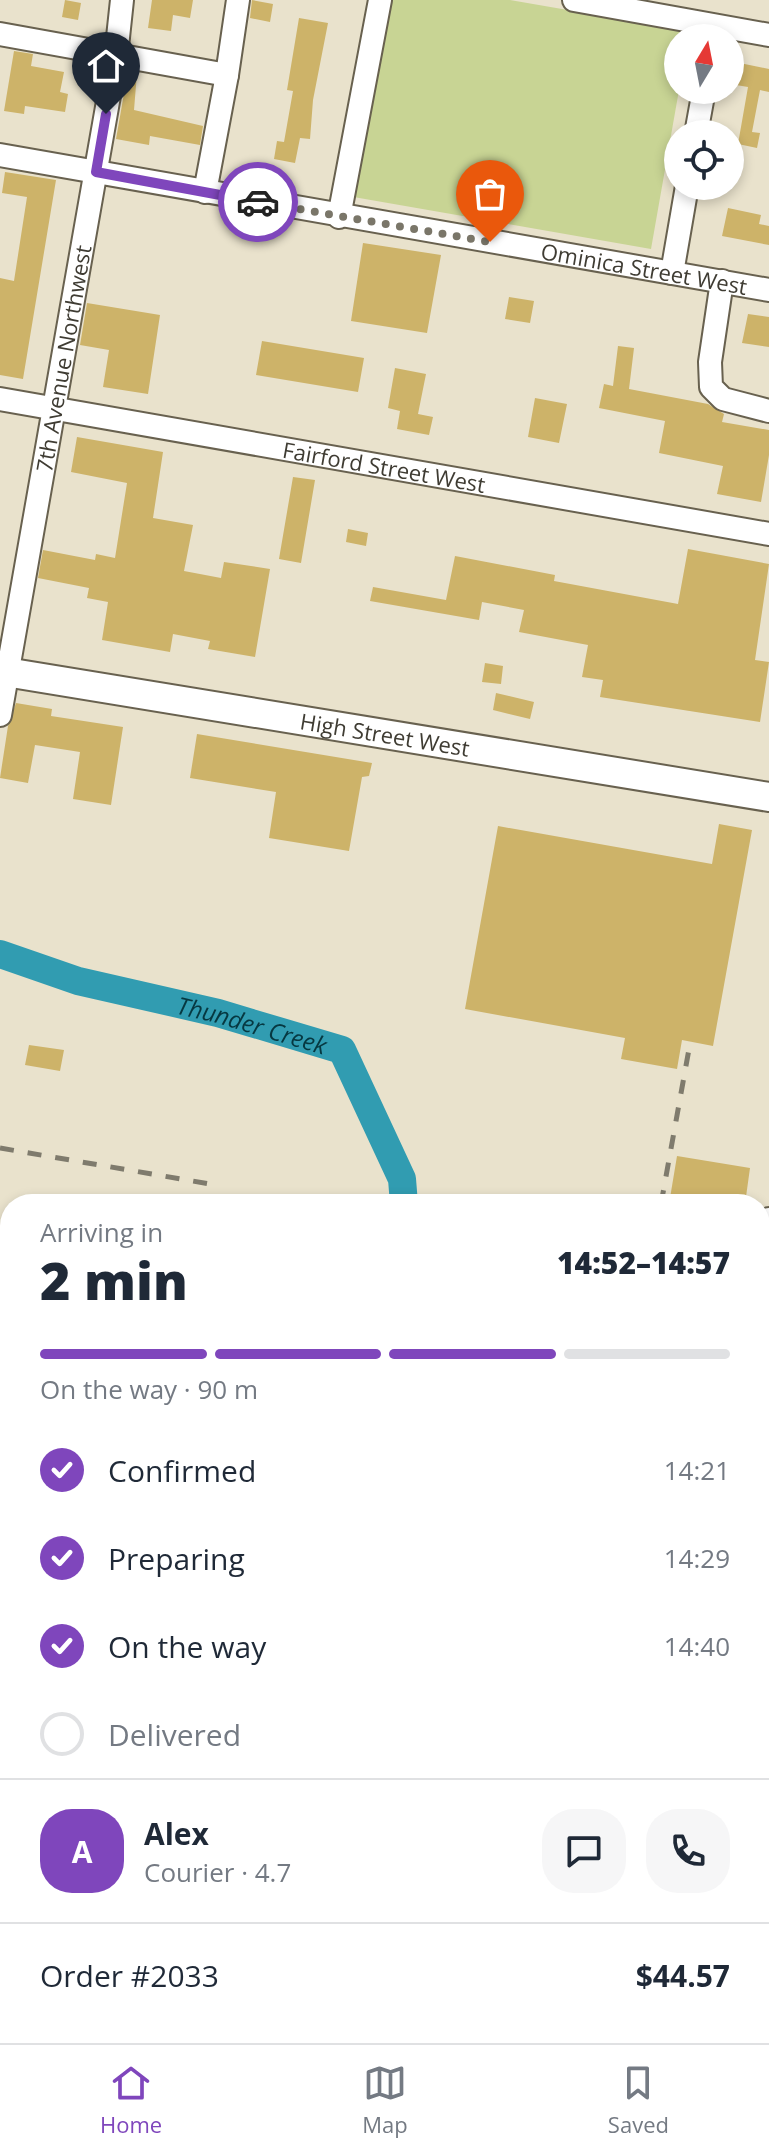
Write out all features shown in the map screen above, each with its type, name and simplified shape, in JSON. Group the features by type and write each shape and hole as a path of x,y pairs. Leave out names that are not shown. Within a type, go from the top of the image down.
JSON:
{"main road":[{"name":"High Street West","path":"4,671 769,797"}],"street":[{"name":"7th Avenue Northwest","path":"0,715 4,671 56,409 116,56 122,0"},
{"path":"205,192 238,0"},
{"path":"339,217 380,0"},
{"path":"574,0 679,24"},
{"path":"0,34 227,75"},
{"path":"744,34 769,35"},
{"name":"Ominica Street West","path":"0,155 339,217 769,290"},
{"path":"672,273 685,200"},
{"path":"722,281 710,362 711,387 723,399 769,411"},
{"name":"Fairford Street West","path":"0,399 769,534"}],"green space":[{"path":"376,0 510,0 664,27 664,104 677,104 674,120 664,120 664,175 651,249 342,195"}],"building":[{"path":"65,0 81,3 78,20 62,17"},
{"path":"152,0 193,0 190,18 173,15 171,31 148,28"},
{"path":"252,0 273,4 270,22 250,18"},
{"path":"299,18 328,23 313,100 310,139 300,138 295,163 274,159 277,141 284,142 293,91 287,90"},
{"path":"14,51 33,54 31,66 64,72 60,92 68,94 65,112 25,106 24,114 4,111"},
{"path":"744,64 769,69 769,92 760,90 752,132 760,133 757,148 744,145 742,120 748,87 744,86"},
{"path":"128,71 137,73 134,110 203,126 200,145 150,136 149,145 116,139"},
{"path":"5,172 56,180 23,379 0,375 0,278 14,281 27,197 2,193"},
{"path":"728,208 761,215 759,224 769,226 769,245 722,236"},
{"path":"363,243 441,255 427,333 351,321"},
{"path":"509,297 534,301 530,323 505,319"},
{"path":"87,303 160,315 148,394 103,387 109,350 80,345"},
{"path":"748,314 769,317 769,347 742,343"},
{"path":"262,341 364,358 358,392 256,375"},
{"path":"618,346 634,348 629,389 708,404 724,414 722,422 769,430 769,455 761,502 717,494 723,466 659,453 665,421 599,408 604,384 613,386"},
{"path":"395,368 426,374 418,414 433,417 429,435 397,429 400,411 388,408"},
{"path":"535,398 567,404 559,443 528,437"},
{"path":"77,437 163,452 153,518 193,525 184,571 221,578 224,562 270,569 255,657 208,649 210,641 173,634 170,652 102,640 108,602 87,598 89,588 38,578 43,550 95,560 96,554 115,558 127,483 71,472"},
{"path":"293,477 315,480 301,563 279,559"},
{"path":"348,529 368,533 366,546 346,542"},
{"path":"688,549 769,564 755,660 769,662 760,722 600,697 603,680 582,677 588,645 519,632 524,610 482,602 479,620 370,601 373,587 446,600 455,556 555,575 554,581 678,604"},
{"path":"485,663 503,666 501,684 482,682"},
{"path":"496,693 534,702 530,719 493,710"},
{"path":"16,703 52,709 51,716 123,727 111,805 73,799 80,752 35,745 28,783 0,778 8,726"},
{"path":"197,734 372,763 369,776 362,777 349,851 269,838 276,792 190,778"},
{"path":"719,824 752,830 713,1046 682,1040 677,1069 621,1059 625,1038 465,1009 498,826 712,864"},
{"path":"29,1045 64,1050 60,1071 25,1065"},
{"path":"677,1156 750,1168 746,1194 671,1194"}],"waterway":[{"name":"Thunder Creek","path":"0,954 78,981 218,1013 342,1050 402,1179 403,1194"}],"railway":[{"path":"663,1194 689,1049"},
{"path":"0,1148 216,1185"}],"way so far":[{"path":"258,202 490,242"}],"route":[{"path":"106,114 96,172 258,202"}]}
